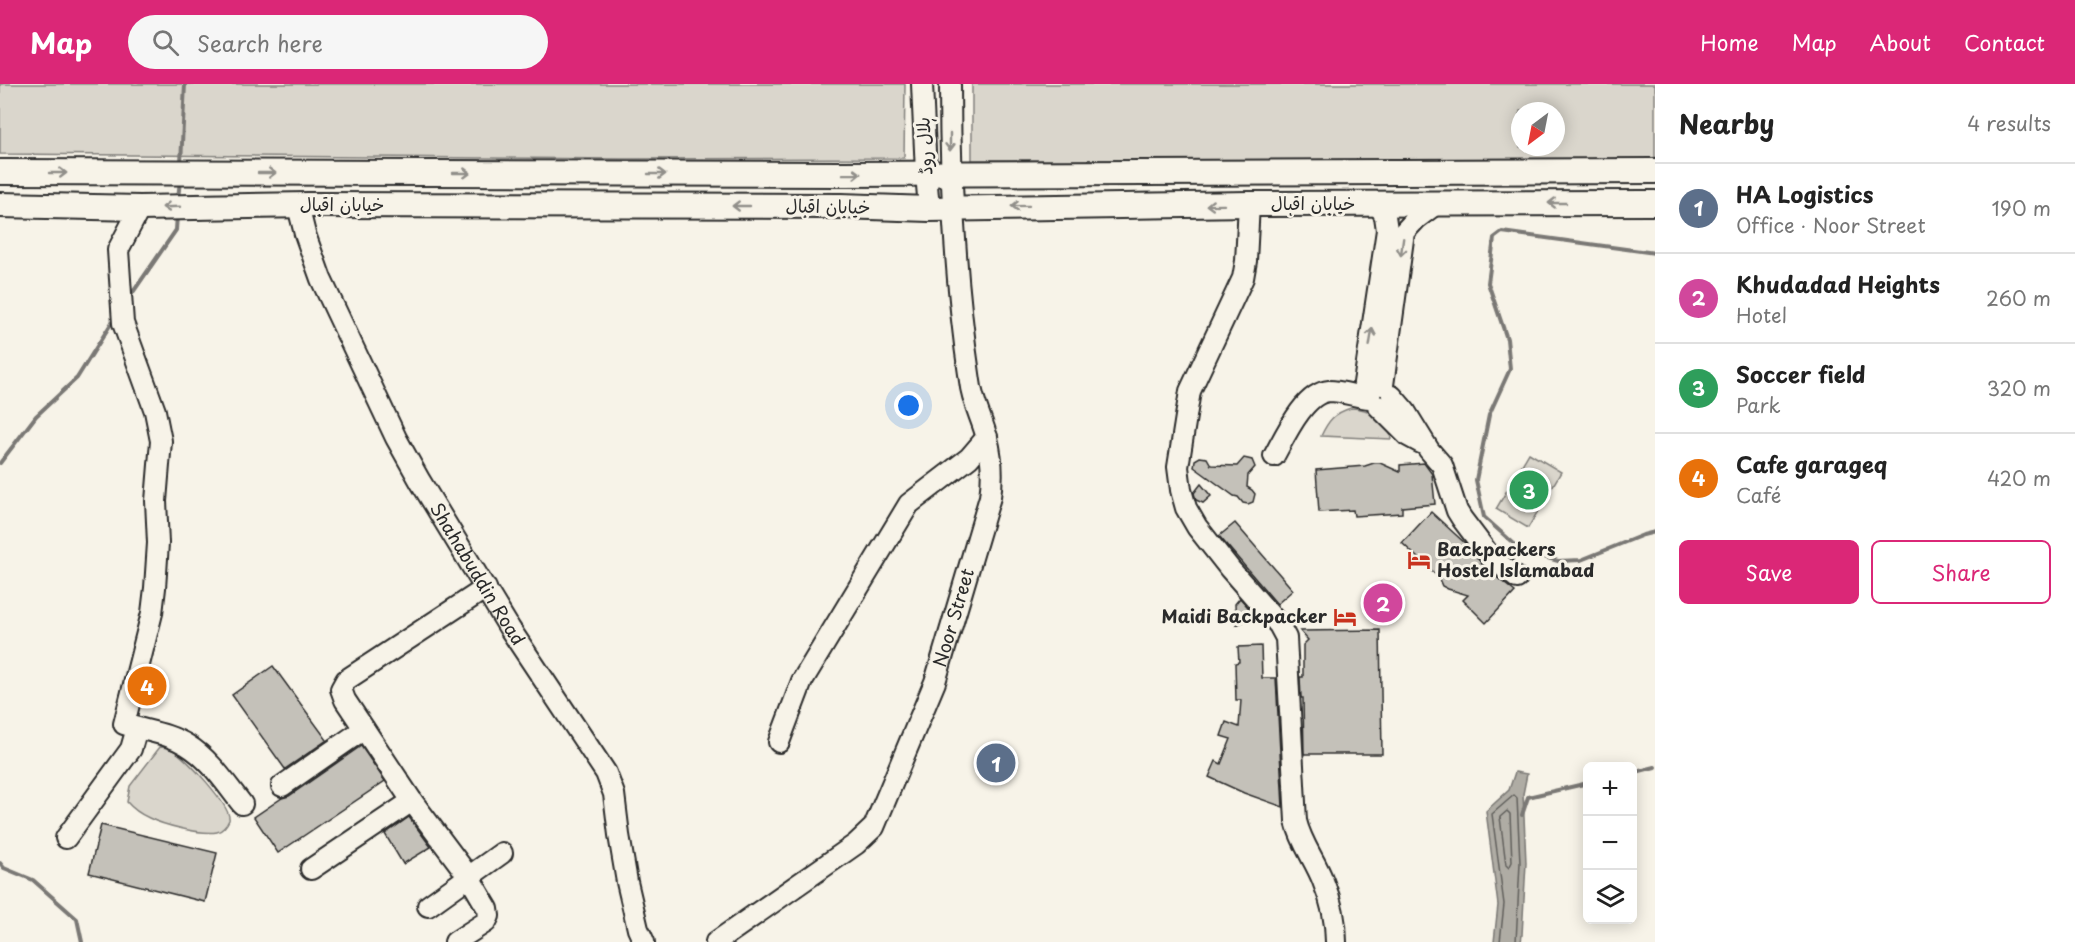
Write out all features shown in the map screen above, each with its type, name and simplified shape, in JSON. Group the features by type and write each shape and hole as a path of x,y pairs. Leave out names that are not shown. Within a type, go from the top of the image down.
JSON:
{"main road":[{"name":"خیابان اقبال","path":"0,172 773,174 1655,171"},
{"path":"1499,172 1500,203"},
{"path":"295,173 298,206"},
{"path":"1249,173 1249,204"},
{"path":"773,174 774,206"},
{"name":"خیابان اقبال","path":"0,205 140,208 202,206 774,206 941,208 1249,204 1651,203"}],"street":[{"name":"ہلال روڈ","path":"922,84 926,173 941,208"},
{"name":"ہلال روڈ","path":"941,208 950,173 950,84"},
{"path":"1249,204 1243,278 1190,391 1180,447 1179,479 1186,508 1197,527 1279,625 1286,638 1296,820 1299,836 1323,881 1332,911 1336,942"},
{"path":"1378,204 1385,216 1387,230 1365,387 1379,395 1408,436 1426,445 1445,470 1454,503 1462,519 1490,556 1517,578"},
{"path":"1379,395 1404,232 1416,219 1436,204"},
{"name":"Shahabuddin Road","path":"298,206 312,258 370,386 420,481 510,629 606,773 614,794 627,882 638,929 644,942"},
{"path":"140,208 118,250 123,323 155,411 161,441 156,501 158,543 152,613 124,724 188,745 212,768 242,804"},
{"name":"Noor Street","path":"716,942 856,844 874,826 935,682 990,497 993,479 987,437 970,384 955,265 941,208"},
{"path":"1274,456 1307,402 1316,394 1333,391 1379,395"},
{"path":"779,742 802,681 909,504 969,458 987,437"},
{"path":"455,942 486,922 489,916 488,909 469,877 412,801 345,700 341,689 346,680 486,588"},
{"path":"66,838 131,749 137,728"},
{"path":"282,786 364,729"},
{"path":"310,869 412,801"},
{"path":"428,906 502,853"}],"shaded area":[{"path":"0,84 905,84 904,158 621,159 0,154"},
{"path":"972,84 1655,84 1655,163 972,160"},
{"path":"1351,408 1365,410 1377,416 1386,426 1391,439 1321,436 1332,418"},
{"path":"1529,453 1561,472 1528,528 1496,509"},
{"path":"160,747 171,749 179,754 216,794 229,820 221,830 210,833 163,824 143,815 127,802 130,786"}],"water":[{"path":"1515,772 1527,774 1523,794 1526,863 1522,935 1521,942 1494,942 1498,905 1486,811 1509,790"}],"building":[{"path":"1200,457 1207,458 1211,465 1237,466 1244,458 1252,460 1255,467 1248,475 1247,487 1255,494 1253,502 1243,503 1238,497 1194,467 1195,460"},
{"path":"1380,463 1400,472 1400,465 1424,463 1432,474 1435,504 1402,507 1402,513 1354,516 1353,510 1319,512 1316,470 1365,466"},
{"path":"1201,484 1211,496 1203,503 1196,500 1194,493"},
{"path":"1431,512 1468,546 1483,565 1486,576 1490,572 1515,592 1486,623 1463,600 1468,595 1442,586 1438,577 1402,543"},
{"path":"1235,523 1293,590 1277,604 1219,536"},
{"path":"1240,598 1256,616 1236,625 1235,604"},
{"path":"1380,630 1382,754 1304,754 1303,698 1301,698 1300,677 1303,677 1303,645 1308,640 1300,631"},
{"path":"1261,646 1262,678 1276,678 1283,807 1209,777 1216,761 1221,764 1231,739 1221,736 1226,722 1239,727 1241,700 1236,700 1235,663 1239,662 1238,647"},
{"path":"273,666 327,740 285,769 232,695"},
{"path":"361,746 385,781 278,853 254,817 282,798 289,796"},
{"path":"409,817 431,847 403,864 385,834"},
{"path":"101,825 217,853 205,902 89,873"}],"waterway":[{"path":"181,163 185,84"},
{"path":"178,199 180,180"},
{"path":"129,298 176,230 177,215"},
{"path":"1655,253 1502,232 1494,238 1488,283 1507,339 1510,369 1489,415 1476,480 1484,517 1521,550 1558,561 1581,560 1655,532"},
{"path":"0,463 36,416 77,378 114,319"},
{"path":"1637,772 1655,767"},
{"path":"1522,815 1528,797 1583,784"},
{"path":"0,863 4,868 33,880 77,919 82,942"}],"place":[{"name":"Soccer field","path":"1529,490"},
{"name":"Backpackers Hostel Islamabad","path":"1419,560"},
{"name":"Khudadad Heights","path":"1383,603"},
{"name":"Maidi Backpacker","path":"1345,617"},
{"name":"Cafe garageq","path":"147,686"},
{"name":"HA Logistics","path":"996,763"}]}
